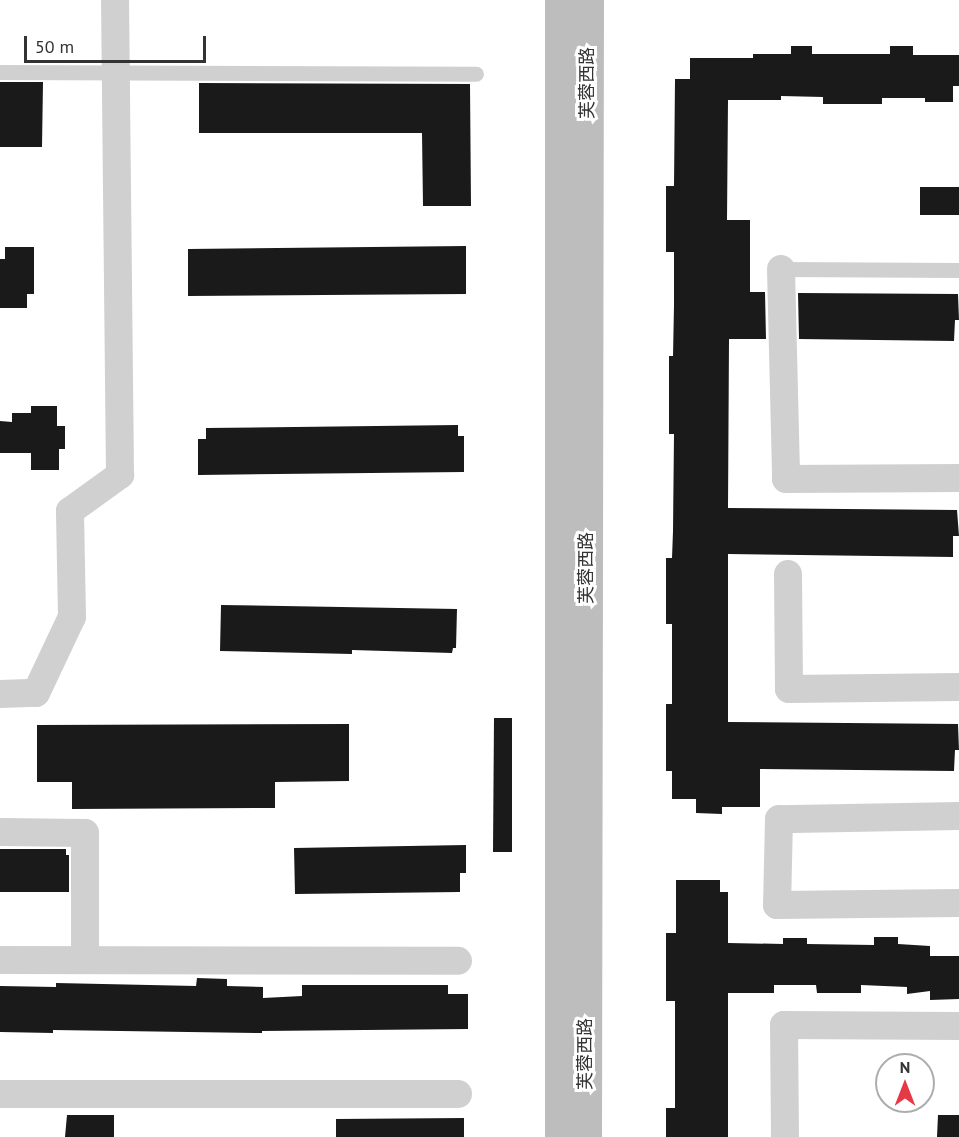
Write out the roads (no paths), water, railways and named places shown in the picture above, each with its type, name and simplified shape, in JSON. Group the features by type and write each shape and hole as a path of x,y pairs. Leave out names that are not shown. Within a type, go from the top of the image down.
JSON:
{"main road":[{"name":"芙蓉西路","path":"561,0 561,1137"},
{"name":"芙蓉西路","path":"585,1137 587,0"}],"street":[{"path":"0,694 36,693 72,617 70,511 120,476 115,0"},
{"path":"781,269 786,479 959,478"},
{"path":"788,574 789,689 959,687"},
{"path":"959,816 778,819 777,905 959,903"},
{"path":"0,832 85,833 85,960"},
{"path":"0,960 458,961"},
{"path":"785,1137 784,1025 959,1026"},
{"path":"0,1094 458,1095"}],"lane":[{"path":"0,72 476,74"},
{"path":"781,269 959,270"}]}
